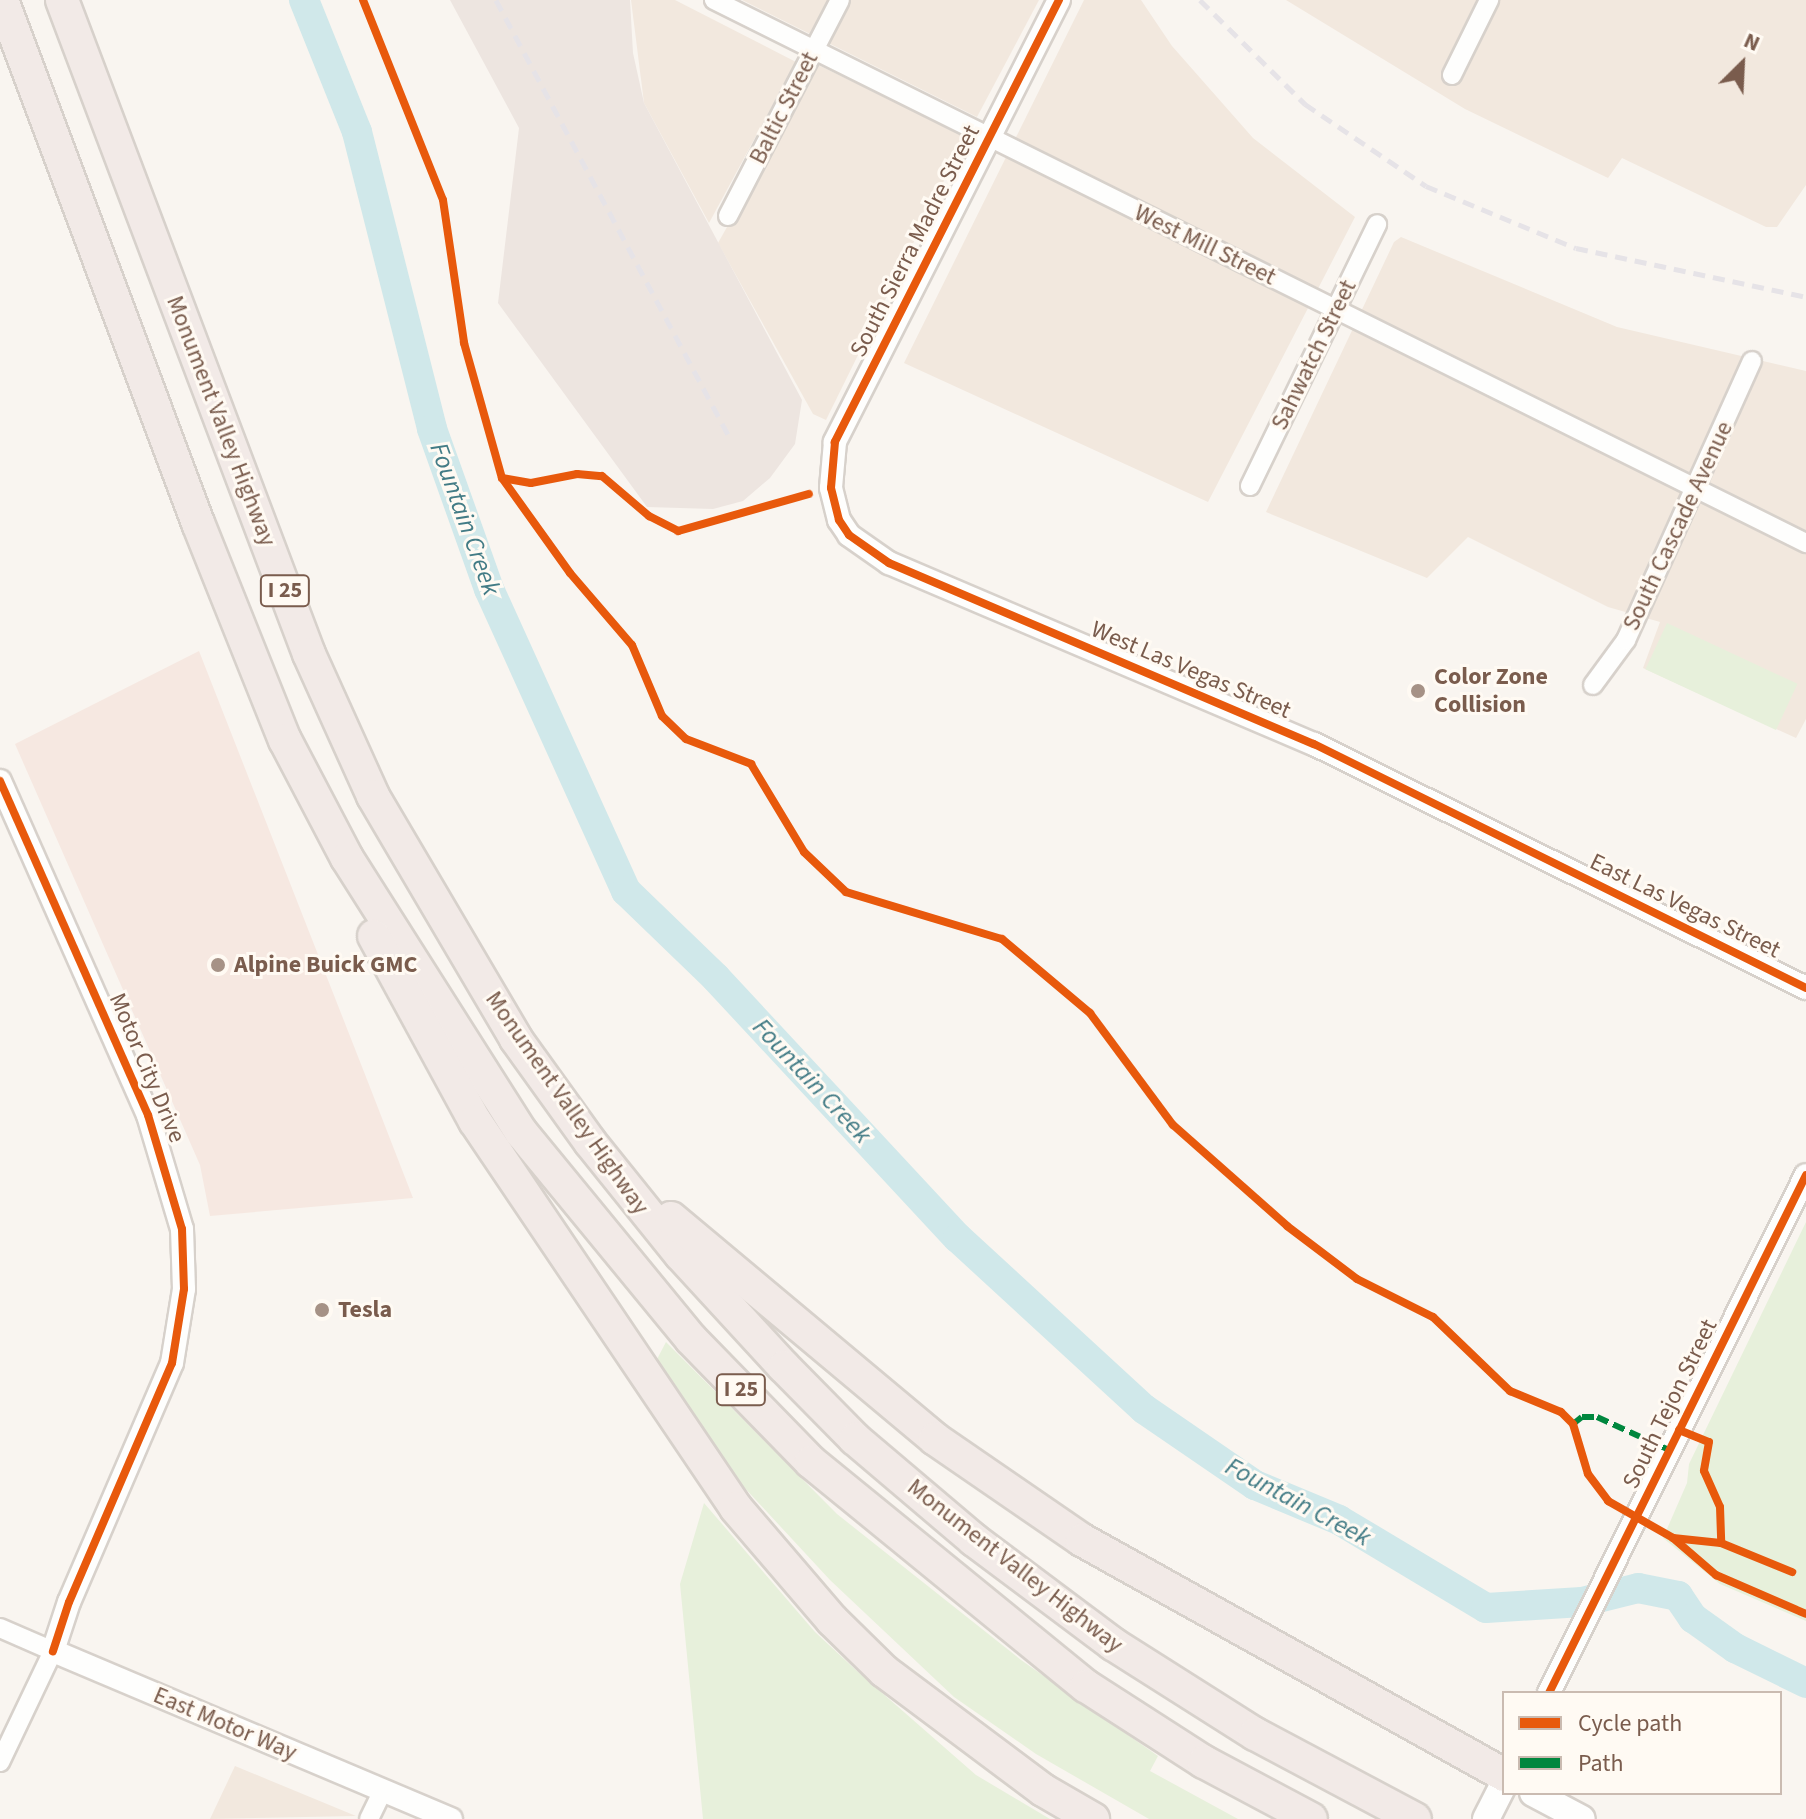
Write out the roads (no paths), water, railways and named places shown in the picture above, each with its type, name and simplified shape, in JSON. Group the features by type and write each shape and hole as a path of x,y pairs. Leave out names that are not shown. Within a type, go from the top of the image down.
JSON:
{"highway":[{"name":"Monument Valley Highway","path":"2,0 198,523 285,740 321,812 521,1132 691,1339 778,1429 940,1572 1086,1686 1204,1762 1311,1819"},
{"name":"Monument Valley Highway","path":"62,0 303,639 373,796 516,1039 590,1142 681,1255 855,1439 974,1540 1113,1644 1255,1734 1415,1819"},
{"path":"321,812 385,961 475,1121 736,1508 832,1620 884,1671 1043,1790 1093,1819"},
{"path":"590,1142 757,1293 980,1470 1082,1540 1502,1774"}],"main road":[{"path":"1486,1819 1502,1788"},
{"path":"1537,1795 1582,1819"}],"street":[{"name":"West Mill Street","path":"714,0 815,47 989,139 1806,543"},
{"name":"Baltic Street","path":"728,216 840,0"},
{"name":"South Sierra Madre Street","path":"835,505 829,466 835,442 1059,0"},
{"path":"1452,75 1489,0"},
{"name":"Sahwatch Street","path":"1250,486 1377,224"},
{"name":"South Cascade Avenue","path":"1593,685 1626,640 1697,489 1752,361"},
{"name":"West Las Vegas Street","path":"835,505 849,535 889,563 1314,744 1546,860"},
{"name":"Motor City Drive","path":"2,791 148,1115 182,1229 184,1289 172,1363 69,1602 53,1651"},
{"name":"East Las Vegas Street","path":"1546,860 1806,988"},
{"name":"South Tejon Street","path":"1550,1691 1806,1175"},
{"name":"East Motor Way","path":"0,1628 451,1819"},
{"path":"0,1762 53,1651"},
{"path":"369,1819 383,1790"}],"waterway":[{"name":"Fountain Creek","path":"304,0 357,132 432,429 489,589 626,891 716,978 958,1238 1144,1409 1255,1485 1339,1520 1486,1608 1582,1602 1638,1588 1678,1596 1693,1618 1735,1648 1806,1683"}],"railway":[{"path":"496,0 730,439"},
{"path":"1200,0 1305,104 1426,186 1576,248 1806,297"}],"place":[{"name":"Color Zone Collision","path":"1418,691"},
{"name":"Alpine Buick GMC","path":"218,965"},
{"name":"Tesla","path":"322,1310"}]}
